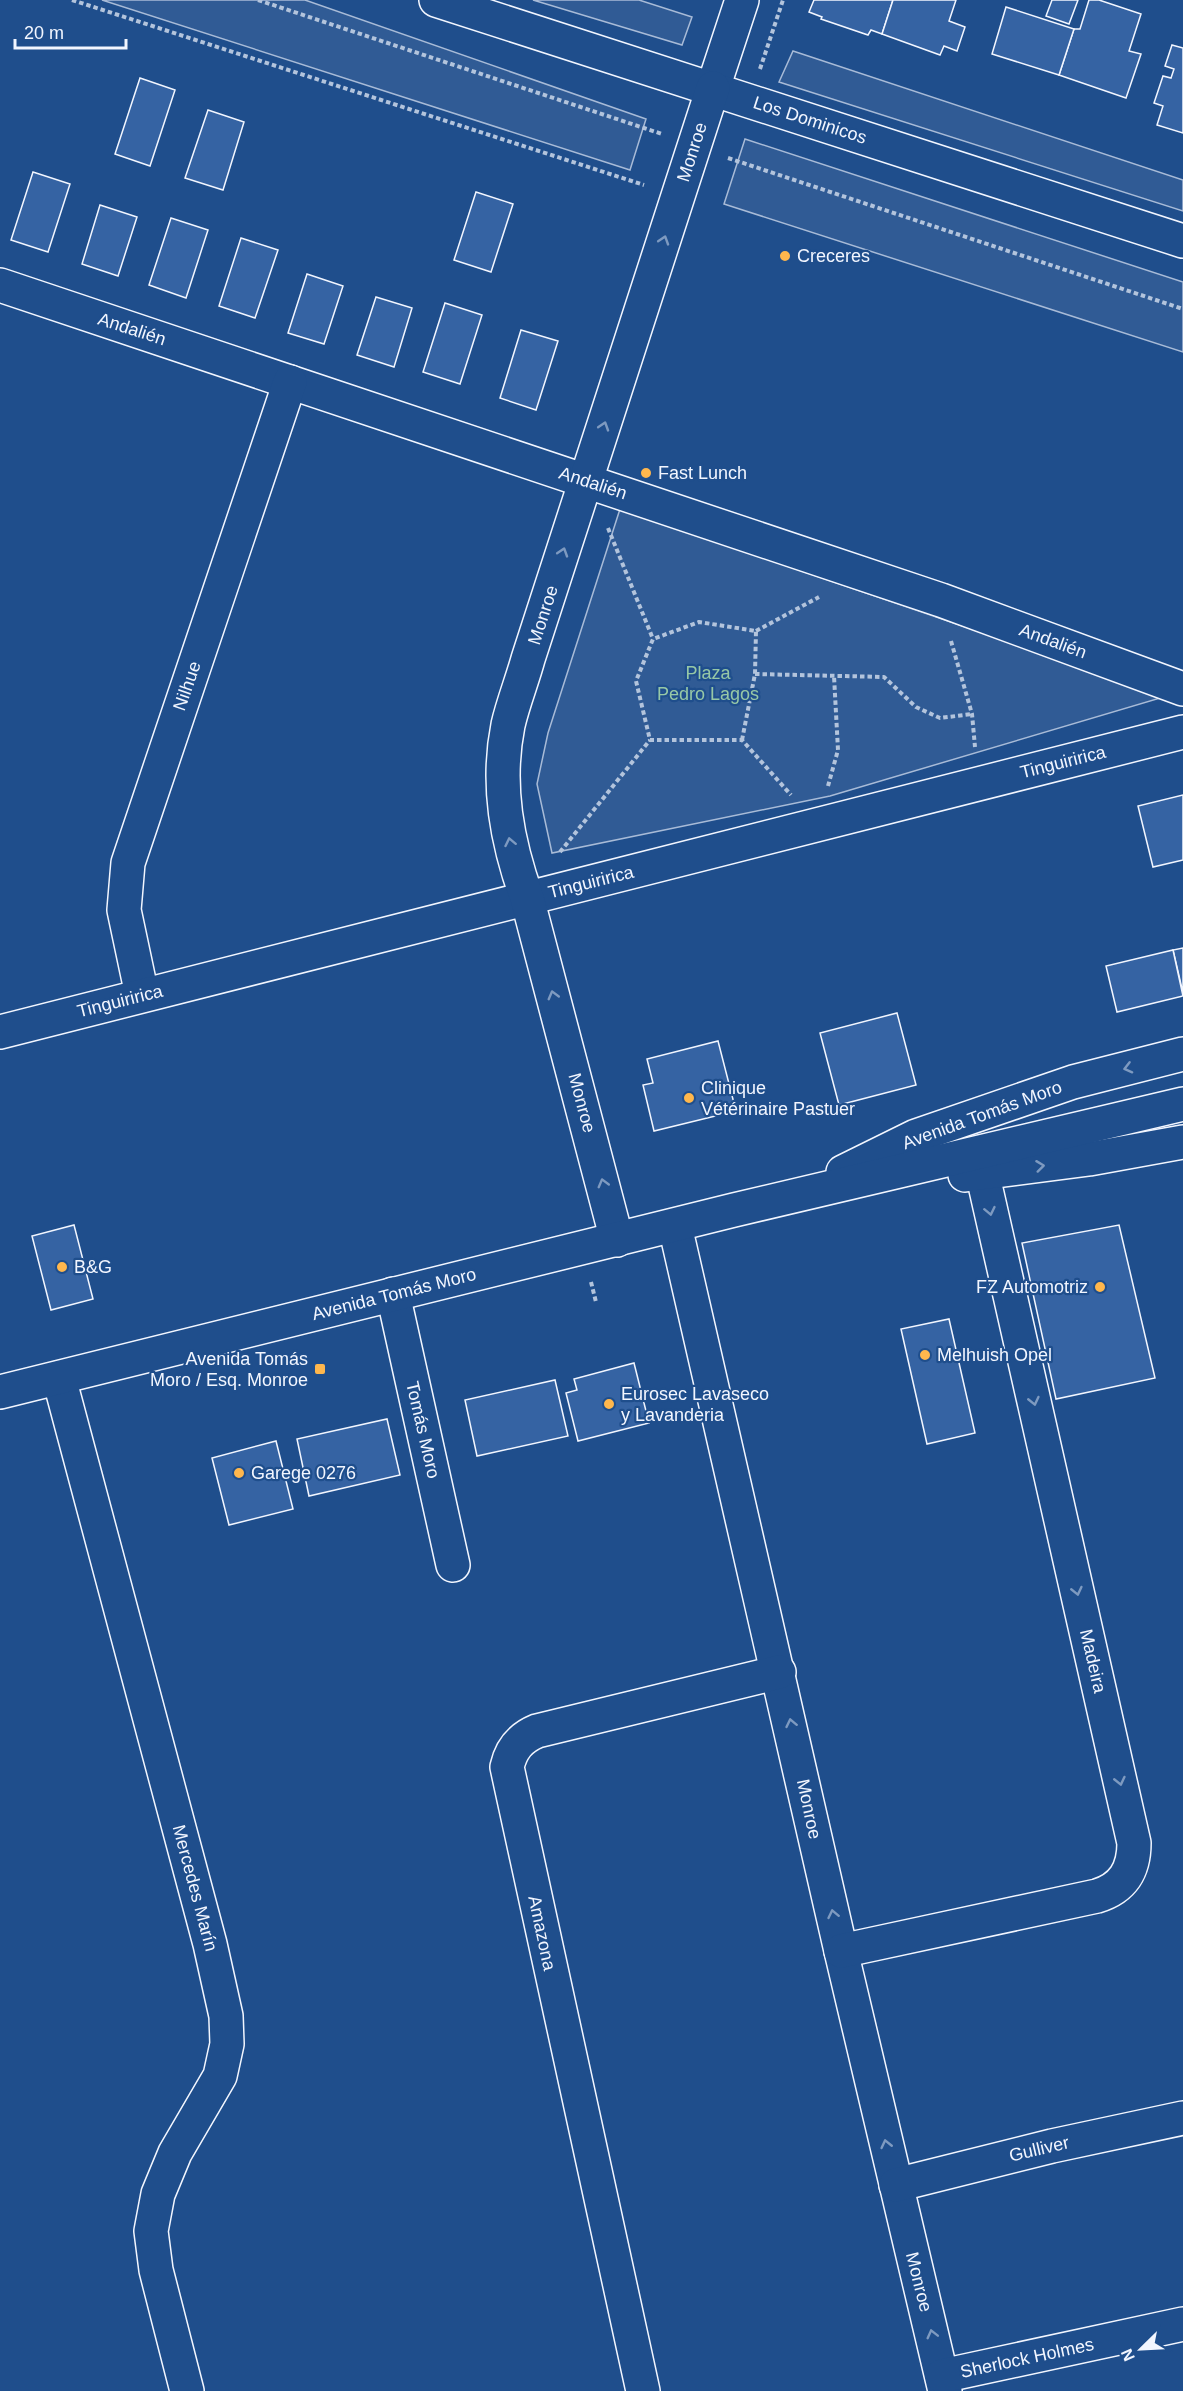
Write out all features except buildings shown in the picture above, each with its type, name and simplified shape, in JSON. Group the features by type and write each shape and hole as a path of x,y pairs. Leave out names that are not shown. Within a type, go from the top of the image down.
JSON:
{"street":[{"name":"Los Dominicos","path":"436,0 1183,242"},
{"name":"Monroe","path":"617,1240 528,898 514,863 503,789 504,757 508,724 742,0"},
{"name":"Andalién","path":"0,285 941,600 1183,689"},
{"name":"Nilhue","path":"142,996 124,910 128,863 290,382"},
{"name":"Tinguiririca","path":"0,1032 1183,732"},
{"name":"Avenida Tomás Moro","path":"789,1198 916,1136 1073,1082 1183,1053"},
{"name":"Avenida Tomás Moro","path":"0,1392 789,1198 980,1163 1183,1104"},
{"name":"Avenida Tomás Moro","path":"980,1163 1089,1159 1183,1142"},
{"name":"Madeira","path":"841,1951 1097,1896 1118,1887 1125,1878 1134,1855 1132,1832 980,1163"},
{"name":"Monroe","path":"675,1226 779,1672 841,1951 944,2384"},
{"name":"Tomás Moro","path":"393,1294 453,1565"},
{"name":"Mercedes Marín","path":"59,1378 210,1944 226,2016 227,2044 220,2076 175,2152 158,2194 151,2231 156,2270 188,2391"},
{"name":"Amazona","path":"643,2391 507,1767 514,1748 537,1731 779,1672"},
{"name":"Gulliver","path":"896,2185 1052,2146 1183,2118"},
{"name":"Sherlock Holmes","path":"944,2384 1183,2324"}],"path":[{"path":"72,0 648,186"},
{"path":"608,528 653,639 636,681 650,740"},
{"path":"653,639 699,622 756,631 808,605 856,572"},
{"path":"941,600 972,714 978,784"},
{"path":"742,740 755,674 756,631"},
{"path":"755,674 884,677 916,707 940,718 972,714"},
{"path":"818,825 838,750 834,676"},
{"path":"650,740 742,740 818,825"},
{"path":"555,858 650,740"}],"shaded area":[{"path":"102,0 305,0 646,119 630,170"},
{"path":"533,0 639,0 692,17 682,45"},
{"path":"793,51 1183,180 1183,211 779,82"},
{"path":"745,139 1183,282 1183,352 724,204"},
{"name":"Plaza Pedro Lagos","path":"620,509 1167,696 830,796 552,853 537,784 548,733"}],"place":[{"name":"Creceres","path":"785,256"},
{"name":"Fast Lunch","path":"646,473"},
{"name":"Clinique Vétérinaire Pastuer","path":"689,1098"},
{"name":"B&G","path":"62,1267"},
{"name":"FZ Automotriz","path":"1100,1287"},
{"name":"Melhuish Opel","path":"925,1355"},
{"name":"Avenida Tomás Moro / Esq. Monroe","path":"320,1369"},
{"name":"Eurosec Lavaseco y Lavanderia","path":"609,1404"},
{"name":"Garege 0276","path":"239,1473"}]}
